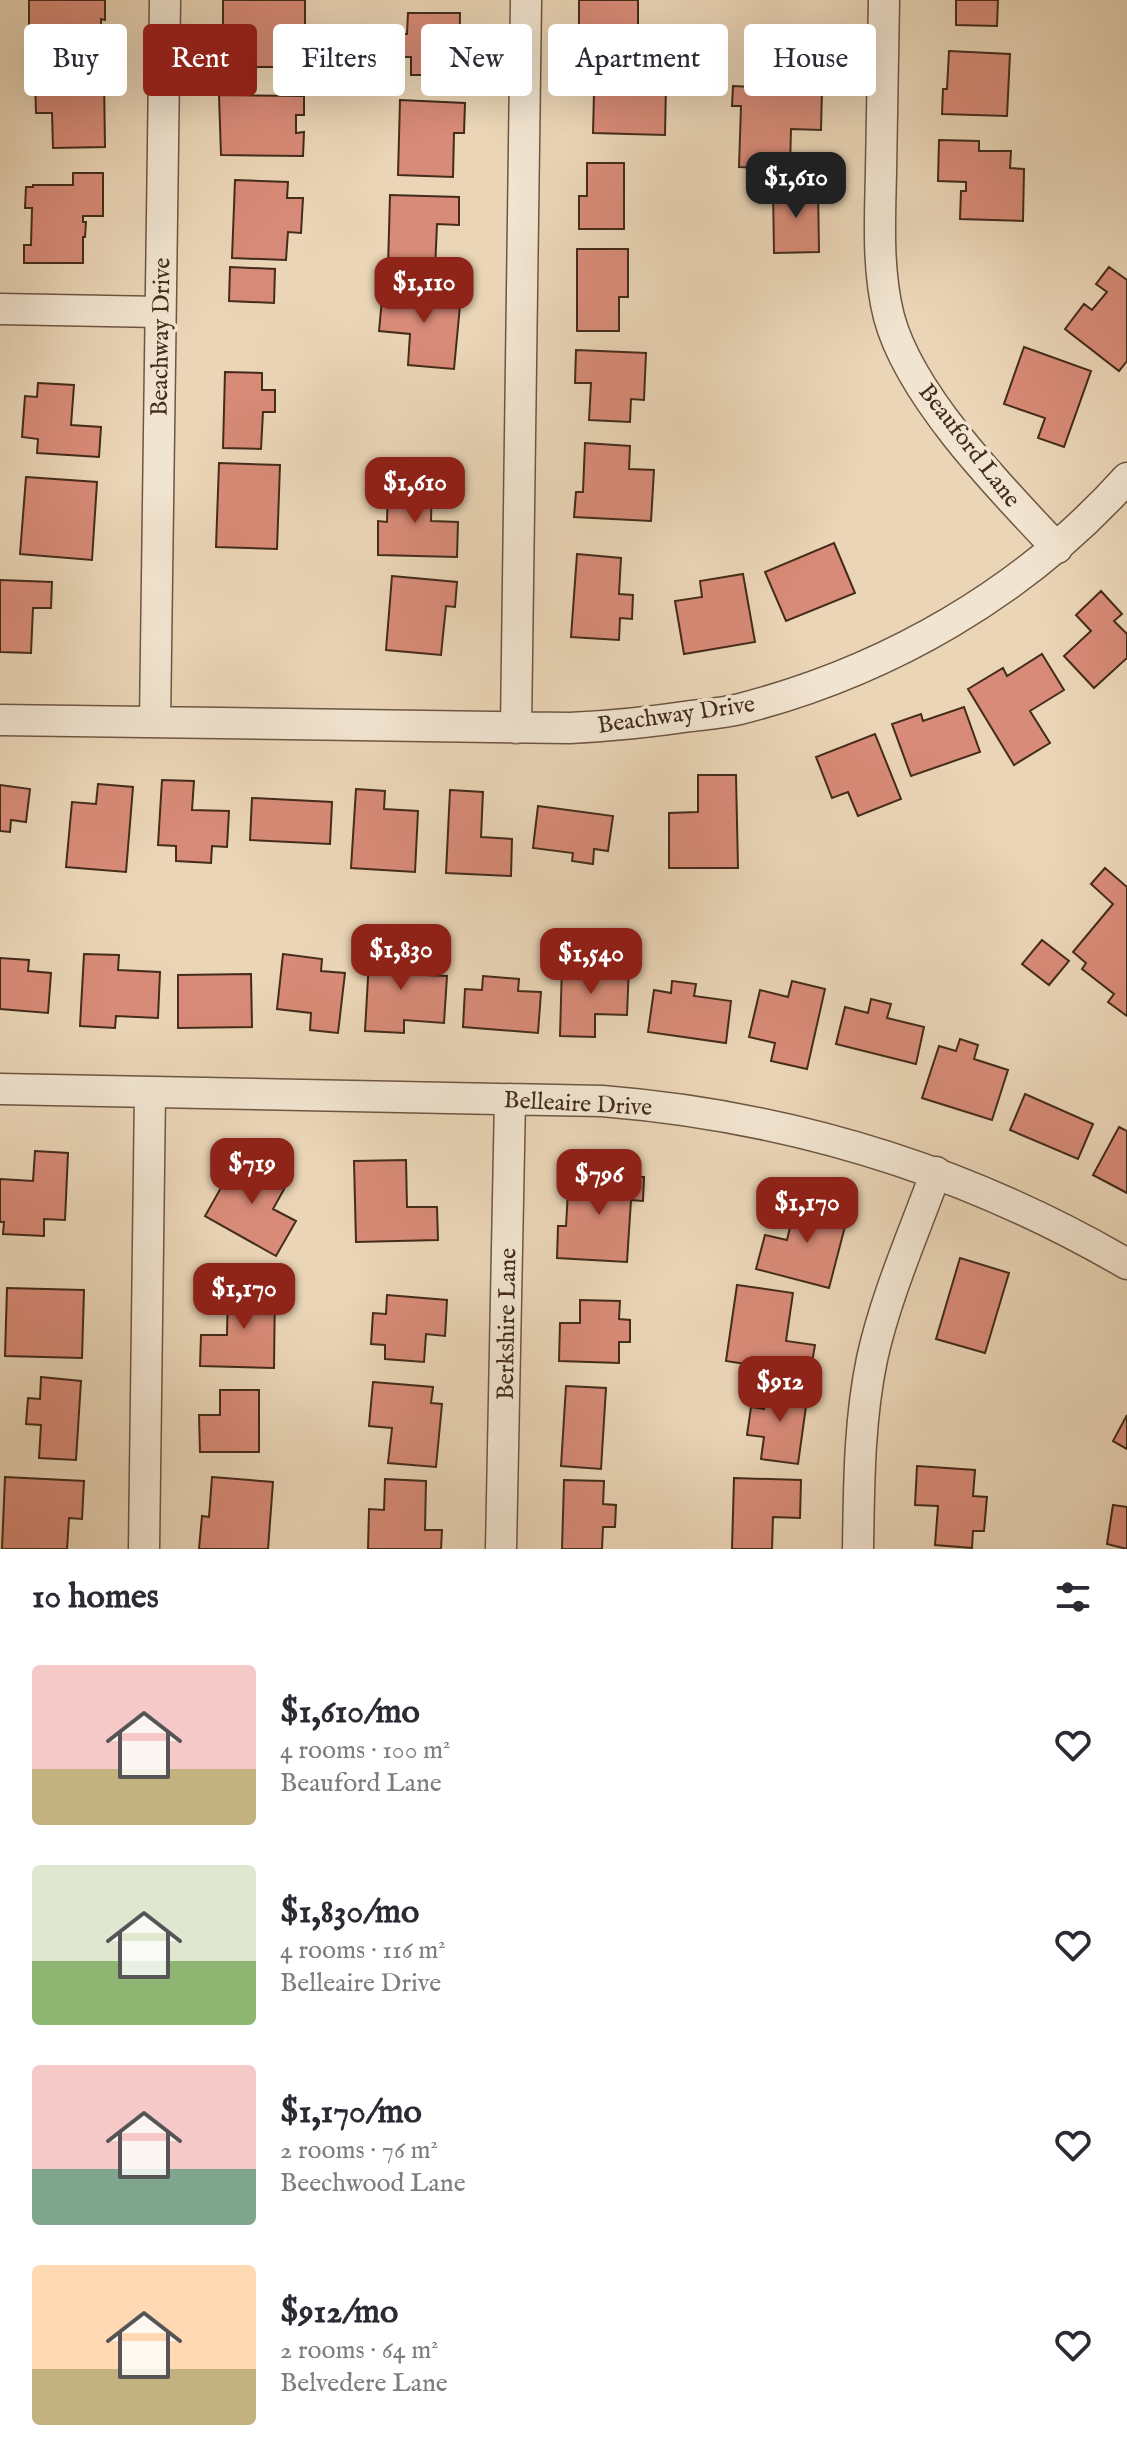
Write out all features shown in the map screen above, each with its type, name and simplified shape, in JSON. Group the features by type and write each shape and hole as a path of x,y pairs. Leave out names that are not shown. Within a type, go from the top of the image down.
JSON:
{"street":[{"name":"Beachway Drive","path":"155,722 165,0"},
{"path":"516,728 526,0"},
{"name":"Beauford Lane","path":"884,0 880,232 883,282 890,319 920,384 941,414 999,487 1057,548"},
{"path":"0,309 160,312"},
{"name":"Beachway Drive","path":"0,720 570,728 632,725 738,710 826,682 948,625 1019,578 1057,548 1127,478"},
{"name":"Belleaire Drive","path":"0,1089 602,1101 742,1118 816,1135 936,1172 1012,1204 1127,1264"},
{"path":"144,1549 150,1092"},
{"name":"Berkshire Lane","path":"501,1549 510,1099"},
{"path":"858,1549 863,1419 872,1359 884,1313 936,1172"}],"building":[{"path":"29,0 105,0 105,20 101,19 101,24 29,24"},
{"path":"223,0 305,0 305,24 273,24 273,67 257,67 257,24 223,24"},
{"path":"579,0 638,0 638,24 579,24"},
{"path":"956,0 998,0 997,26 956,25"},
{"path":"408,13 460,13 460,24 421,24 421,75 411,75 411,57 405,57"},
{"path":"949,51 1010,54 1007,116 942,114"},
{"path":"733,86 744,86 744,96 822,96 821,130 791,129 790,169 739,167 741,106 732,106"},
{"path":"36,96 104,96 105,147 53,148 52,113 36,113"},
{"path":"219,96 304,96 304,115 296,115 296,133 304,132 303,156 221,155"},
{"path":"594,96 666,96 665,135 593,133"},
{"path":"400,100 465,103 464,133 454,133 453,177 398,175"},
{"path":"939,140 979,141 979,151 1011,151 1010,168 1024,169 1023,221 960,219 961,191 966,191 966,182 938,181"},
{"path":"587,163 624,163 624,229 579,229 579,196 587,196"},
{"path":"73,173 103,173 103,216 83,216 83,222 86,222 83,263 24,263 24,245 31,245 32,208 25,208 26,187 73,185"},
{"path":"235,180 288,182 287,198 303,198 301,233 288,232 286,260 232,258"},
{"path":"818,186 819,252 774,253 773,187"},
{"path":"390,195 459,197 459,225 437,224 435,269 388,267"},
{"path":"577,249 628,249 628,297 619,297 619,331 577,331"},
{"path":"230,267 275,269 274,303 229,301"},
{"path":"1109,267 1127,280 1127,361 1119,371 1065,329 1084,304 1092,310 1107,292 1096,284"},
{"path":"383,289 461,295 454,369 408,365 410,334 379,331"},
{"path":"1024,347 1091,371 1064,447 1038,438 1045,418 1004,404"},
{"path":"576,350 646,353 644,400 631,399 630,422 589,420 591,383 575,383"},
{"path":"225,372 262,373 262,390 275,390 275,412 263,412 261,449 223,448"},
{"path":"38,383 74,385 71,425 101,427 99,457 37,453 38,439 22,437 25,396 37,397"},
{"path":"585,443 630,446 629,469 654,470 651,521 574,517 576,492 583,492"},
{"path":"219,463 280,465 277,549 216,547"},
{"path":"26,477 97,482 92,560 20,554"},
{"path":"388,484 432,485 431,521 458,522 457,557 378,555 378,521 387,522"},
{"path":"834,543 855,593 786,621 765,572"},
{"path":"577,554 621,558 619,594 633,595 632,619 620,618 619,640 571,637"},
{"path":"743,574 755,642 684,654 675,601 702,597 700,581"},
{"path":"392,576 457,582 455,607 446,606 441,655 386,650"},
{"path":"0,580 52,582 51,608 33,608 31,653 0,652"},
{"path":"1101,591 1122,614 1114,621 1127,634 1127,658 1094,688 1064,656 1091,631 1076,615"},
{"path":"1042,654 1064,690 1030,711 1050,743 1014,765 968,689 1003,668 1007,676"},
{"path":"964,707 980,752 911,776 892,724 921,714 923,721"},
{"path":"875,734 901,799 858,816 848,792 832,798 816,757"},
{"path":"698,775 736,775 738,868 669,868 669,813 698,812"},
{"path":"162,780 194,781 192,810 229,811 227,847 212,846 211,863 176,861 176,846 158,845"},
{"path":"98,784 133,787 126,872 66,867 72,802 96,804"},
{"path":"0,785 30,789 26,822 11,820 10,832 0,831"},
{"path":"356,789 385,791 384,809 418,811 415,872 351,868"},
{"path":"450,790 483,792 481,837 512,839 511,876 446,873"},
{"path":"252,798 332,802 330,844 250,840"},
{"path":"538,806 613,816 608,851 594,849 593,864 572,861 573,853 533,848"},
{"path":"1105,868 1127,887 1127,1016 1108,1002 1114,994 1082,969 1086,963 1073,952 1113,904 1091,884"},
{"path":"380,937 406,938 403,974 447,976 444,1023 404,1020 404,1033 365,1031 369,960 378,960"},
{"path":"1042,940 1069,961 1049,985 1022,964"},
{"path":"84,954 119,955 118,970 160,972 158,1018 116,1016 115,1028 80,1026"},
{"path":"283,954 322,959 321,971 345,973 338,1033 310,1030 311,1013 277,1009"},
{"path":"0,958 29,960 28,971 51,973 48,1013 0,1009"},
{"path":"562,964 629,966 627,1015 595,1014 595,1037 560,1036"},
{"path":"251,974 252,1027 178,1028 178,975"},
{"path":"483,976 519,979 518,991 541,992 538,1033 463,1027 465,989 482,990"},
{"path":"672,981 696,984 694,996 731,1001 726,1043 648,1032 654,990 671,993"},
{"path":"792,981 825,989 807,1069 771,1061 775,1043 749,1037 760,990 788,997"},
{"path":"871,999 891,1004 887,1018 924,1027 916,1064 836,1044 845,1007 868,1013"},
{"path":"960,1039 978,1045 974,1059 1008,1070 992,1120 922,1098 939,1046 956,1051"},
{"path":"1025,1094 1093,1124 1078,1159 1010,1130"},
{"path":"1119,1127 1127,1131 1127,1193 1093,1175"},
{"path":"35,1151 68,1153 65,1220 44,1219 44,1236 3,1234 0,1179 33,1181"},
{"path":"239,1156 288,1182 273,1209 296,1221 276,1256 205,1216"},
{"path":"406,1160 407,1207 437,1207 438,1240 356,1242 354,1161"},
{"path":"569,1174 644,1177 643,1201 631,1200 627,1262 557,1258 558,1226 566,1226"},
{"path":"797,1198 849,1211 829,1288 756,1269 765,1235 787,1240"},
{"path":"960,1258 1009,1273 985,1353 936,1339"},
{"path":"228,1285 275,1286 274,1368 200,1366 201,1335 227,1335"},
{"path":"737,1285 793,1293 786,1341 815,1345 810,1374 726,1361"},
{"path":"7,1288 84,1290 82,1358 5,1356"},
{"path":"387,1295 447,1300 445,1336 426,1334 424,1362 385,1359 385,1345 371,1344 373,1313 386,1314"},
{"path":"580,1300 620,1301 619,1319 630,1320 630,1342 619,1342 619,1363 559,1361 560,1323 580,1323"},
{"path":"41,1377 81,1381 76,1460 39,1458 41,1425 26,1424 28,1398 40,1399"},
{"path":"373,1382 433,1387 431,1403 442,1404 436,1467 388,1463 392,1428 369,1426"},
{"path":"566,1386 606,1388 601,1469 561,1466"},
{"path":"767,1387 808,1392 798,1464 761,1459 764,1437 747,1435 751,1407 764,1409"},
{"path":"220,1390 259,1390 259,1452 200,1452 199,1415 220,1415"},
{"path":"1127,1415 1127,1449 1113,1441"},
{"path":"917,1466 975,1470 973,1496 987,1497 984,1531 973,1531 972,1548 935,1545 938,1506 915,1505"},
{"path":"5,1477 84,1481 82,1519 69,1518 67,1549 2,1549"},
{"path":"212,1477 273,1482 268,1549 199,1549 202,1516 209,1517"},
{"path":"734,1478 801,1480 800,1518 773,1517 772,1549 732,1549"},
{"path":"385,1479 426,1481 425,1530 442,1530 441,1549 368,1549 369,1509 384,1510"},
{"path":"564,1480 604,1481 603,1504 616,1505 615,1527 603,1527 602,1549 562,1549"},
{"path":"1113,1505 1127,1507 1127,1549 1107,1544"}]}
